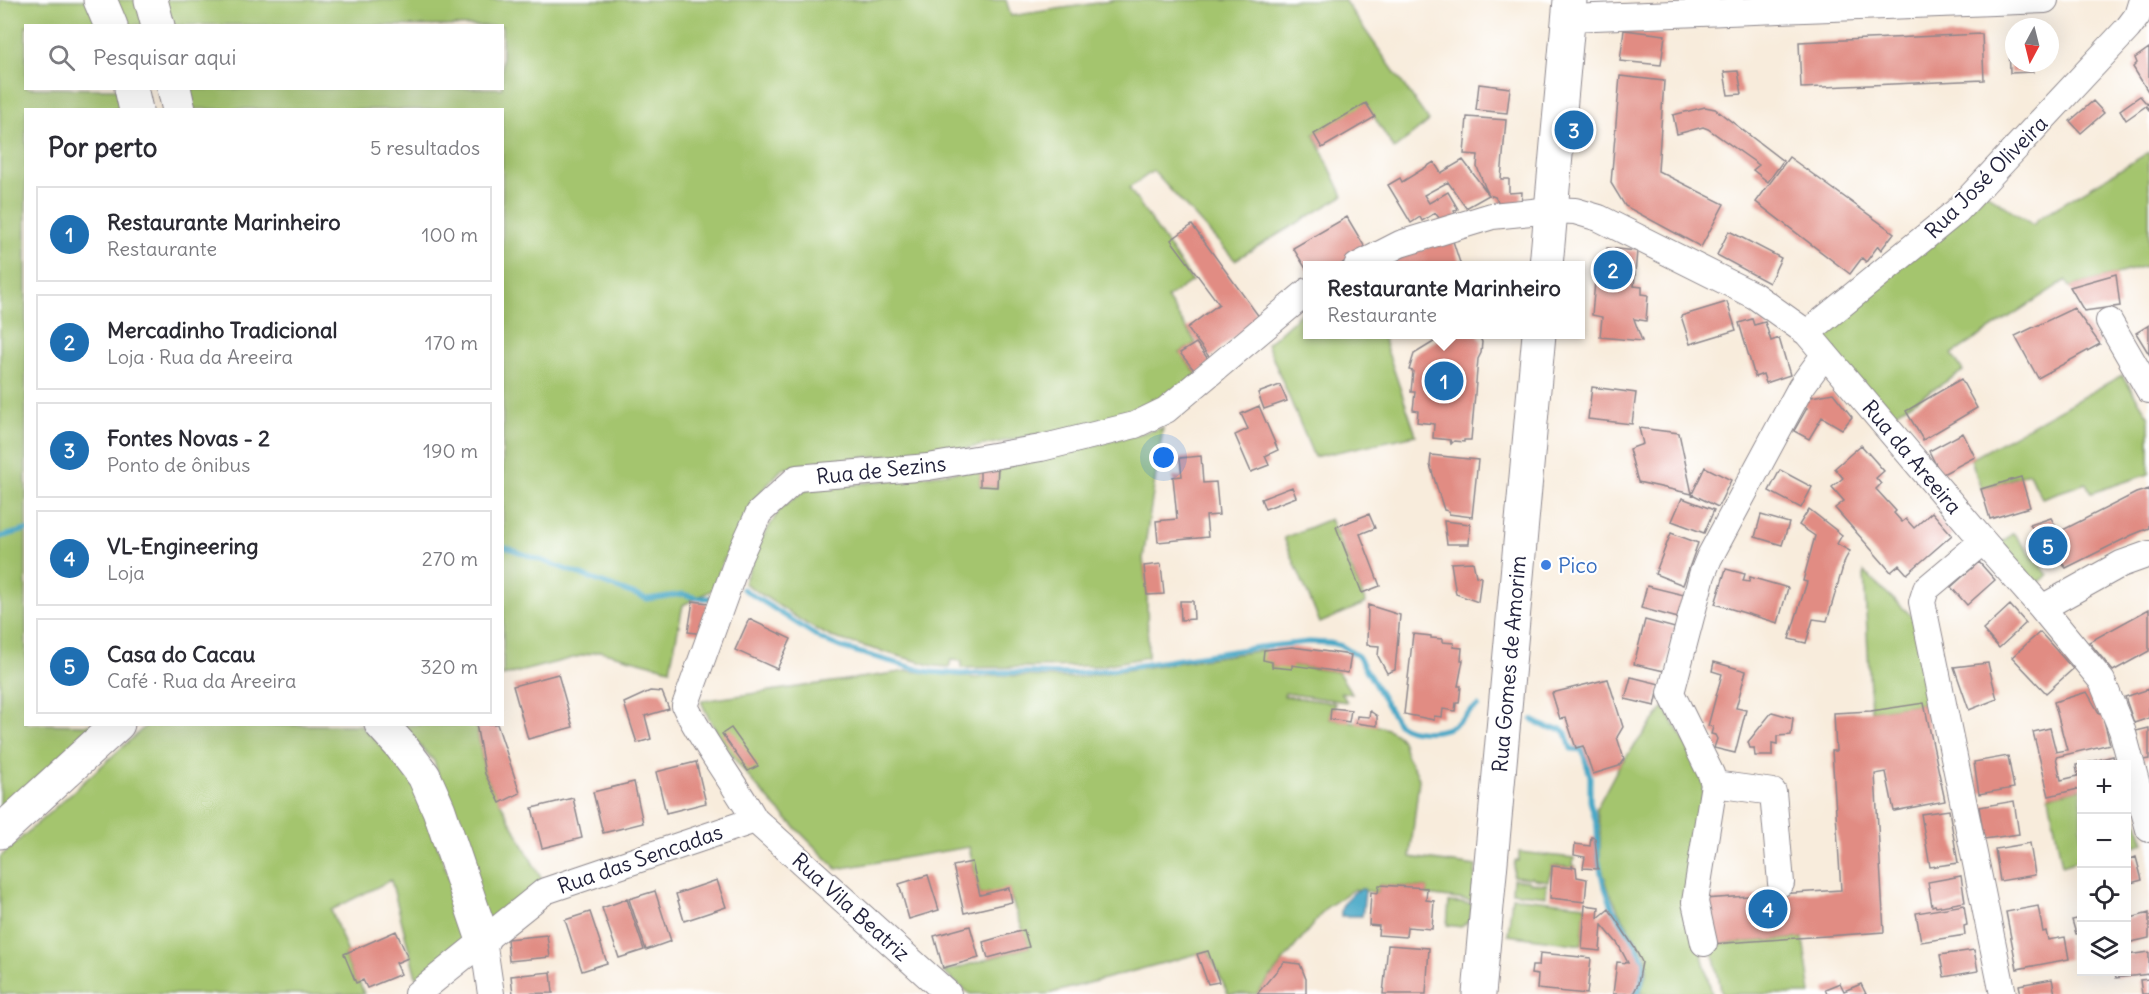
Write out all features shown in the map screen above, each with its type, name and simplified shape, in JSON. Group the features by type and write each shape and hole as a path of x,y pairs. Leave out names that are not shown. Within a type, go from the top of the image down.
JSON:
{"main road":[{"path":"100,0 110,24"},
{"path":"151,0 157,24"},
{"path":"1546,261 1569,9"},
{"path":"131,90 136,108"},
{"path":"174,90 179,108"},
{"name":"Rua Gomes de Amorim","path":"1479,994 1539,339"},
{"path":"0,832 119,726"},
{"path":"383,726 424,776 439,810 483,940"}],"street":[{"path":"1569,9 2045,0"},
{"name":"Rua José Oliveira","path":"1807,333 1957,211 2128,28 2137,16 2142,0"},
{"path":"1367,261 1400,244 1492,216 1551,210"},
{"name":"Rua da Areeira","path":"1551,210 1575,211 1599,218 1755,296 1807,333 2102,681 2122,730 2149,829"},
{"name":"Rua de Sezins","path":"755,820 736,787 696,728 685,706 738,560 759,513 797,478 928,467 1041,448 1135,425 1166,410 1303,295"},
{"path":"2109,321 2149,390"},
{"path":"1704,943 1695,902 1714,784 1671,693 1702,575 1709,558 1801,387 1825,354"},
{"path":"1983,541 1926,589 1922,602 2003,994"},
{"path":"2042,608 2121,564 2149,554"},
{"path":"1714,784 1773,792 1781,884"},
{"name":"Rua das Sencadas","path":"417,994 545,891 755,820"},
{"name":"Rua Vila Beatriz","path":"755,820 948,994"},
{"path":"483,940 491,994"}],"green space":[{"path":"0,0 87,0 99,24 24,24 24,90 120,90 126,108 24,108 24,726 94,726 0,812"},
{"path":"115,0 139,0 146,24 124,24"},
{"path":"162,0 1006,0 1011,16 1117,0 1344,0 1429,121 1394,149 1366,104 1314,134 1343,196 1235,260 1153,171 1129,188 1192,281 1167,298 1196,343 1180,353 1198,375 1172,395 1129,417 964,449 821,461 782,469 754,500 721,566 716,588 683,605 670,669 600,651 504,676 504,108 190,108 184,90 504,90 504,24 168,24"},
{"path":"2149,152 2149,265 2070,287 2066,280 1952,354 1963,371 1891,416 1825,343 1827,327 1986,193 2033,225 2039,218"},
{"path":"1303,312 1303,339 1383,339 1416,435 1314,457 1267,344"},
{"path":"2122,375 2149,417 2149,474 2091,493 2086,483 2042,498 2029,473 1981,489 1971,459"},
{"path":"1163,428 1143,559 1147,592 1148,657 1100,666 961,668 962,661 951,660 949,667 934,666 831,637 808,625 744,583 761,540 780,509 806,490 980,469 980,486 997,487 998,466"},
{"path":"1330,519 1366,603 1320,623 1284,538"},
{"path":"2013,533 2048,575 2037,584 2001,543"},
{"path":"1864,572 1916,620 1932,702 1871,711"},
{"path":"1264,650 1272,662 1272,667 1292,665 1338,672 1352,694 1341,692 1347,702 1285,693 1284,696 1335,703 1334,708 1331,708 1330,719 1379,726 1397,734 1402,740 1406,754 1419,779 1410,857 1476,866 1472,901 1427,895 1427,888 1379,885 1378,893 1354,889 1326,908 1257,994 1228,994 1208,951 1048,994 970,994 943,972 1029,947 1009,889 980,895 969,847 837,869 780,812 743,770 712,725 701,701 908,671 977,678 997,675 1072,678"},
{"path":"1664,707 1704,774 1695,928 1712,994 1640,994 1647,971 1646,956 1620,914 1609,891 1600,863 1600,826 1596,809 1619,766"},
{"path":"146,726 361,726 414,779 471,939 416,977 391,880 331,910 348,953 344,955 364,994 0,994 0,857"},
{"path":"401,726 476,726 485,774 542,880 486,925 434,761"},
{"path":"2077,789 2077,861 2062,866 2049,796"},
{"path":"2131,800 2144,843 2131,847"},
{"path":"1519,852 1574,858 1573,864 1576,867 1552,866 1548,881 1513,876 1515,861 1519,861"},
{"path":"1513,879 1547,884 1546,896 1512,892"},
{"path":"1512,897 1585,905 1582,945 1508,935"},
{"path":"1449,902 1472,904 1470,920 1461,927 1447,925"},
{"path":"1803,938 1811,994 1722,994 1711,944"}],"water":[{"path":"1360,889 1364,889 1365,892 1362,916 1341,916 1346,900"}],"building":[{"path":"1624,30 1665,35 1661,65 1620,61"},
{"path":"1982,34 1984,80 1801,88 1799,42"},
{"path":"2149,48 2149,93 2133,67 2137,63 2135,58"},
{"path":"1738,71 1742,94 1728,95 1724,72"},
{"path":"1620,76 1664,81 1658,171 1724,204 1701,247 1625,206 1611,183"},
{"path":"1479,84 1510,88 1507,113 1476,110"},
{"path":"2140,96 2147,104 2149,103 2149,110 2146,106 2126,120 2120,110"},
{"path":"2093,101 2104,113 2081,133 2070,121"},
{"path":"1366,103 1375,117 1322,148 1314,134"},
{"path":"1705,107 1715,109 1783,161 1768,182 1753,170 1759,165 1708,129 1703,127 1677,134 1673,115"},
{"path":"1467,117 1506,120 1501,179 1509,179 1509,193 1522,192 1521,208 1503,209 1495,197 1489,195 1485,187 1477,167 1478,155 1464,154"},
{"path":"1789,157 1894,233 1881,250 1878,246 1866,262 1862,258 1850,274 1756,202"},
{"path":"1463,160 1489,195 1466,208 1448,182 1424,195 1429,203 1448,192 1458,209 1454,211 1459,221 1445,225 1435,213 1422,221 1420,217 1411,223 1388,185 1400,178 1402,182 1434,162 1441,173"},
{"path":"1347,217 1366,249 1346,261 1303,261 1303,264 1293,248"},
{"path":"1192,225 1260,318 1210,358 1187,328 1219,304 1171,240"},
{"path":"1729,231 1781,258 1769,283 1717,255"},
{"path":"1452,238 1459,261 1394,261 1393,259"},
{"path":"1607,248 1637,251 1634,286 1642,287 1642,294 1648,295 1646,321 1634,319 1642,341 1600,337 1602,317 1592,315 1595,282 1603,283"},
{"path":"2116,274 2120,306 2084,311 2070,287"},
{"path":"1727,302 1736,330 1690,344 1681,316"},
{"path":"2074,308 2100,344 2038,378 2015,336"},
{"path":"1752,319 1754,325 1765,322 1771,341 1779,338 1790,375 1766,383 1763,374 1755,377 1739,323"},
{"path":"2149,325 2149,354 2136,333"},
{"path":"1438,339 1480,339 1481,353 1478,359 1471,440 1454,441 1451,444 1450,440 1433,438 1434,424 1417,422 1418,411 1413,410 1415,392 1411,392 1413,371 1409,370 1414,354"},
{"path":"1196,343 1211,363 1198,375 1180,353"},
{"path":"1961,379 1977,408 1923,440 1906,411"},
{"path":"1280,385 1287,401 1264,409 1258,393"},
{"path":"1592,387 1636,393 1632,424 1588,419"},
{"path":"1833,393 1852,417 1842,429 1822,417 1809,439 1794,431 1807,408 1803,406 1806,398"},
{"path":"1259,406 1278,450 1265,456 1269,465 1251,472 1235,435 1248,429 1241,414"},
{"path":"1639,428 1679,433 1692,494 1638,482 1629,449 1643,444"},
{"path":"1963,433 1975,457 1941,475 1929,451"},
{"path":"1861,445 1884,471 1876,478 1881,484 1876,489 1896,511 1894,513 1902,522 1906,519 1914,528 1932,512 1952,535 1907,574 1899,565 1891,572 1835,508 1844,501 1832,487 1843,478 1835,468"},
{"path":"1431,455 1478,460 1472,517 1449,514 1449,511 1444,510 1430,465"},
{"path":"1201,456 1203,483 1216,482 1219,515 1206,516 1208,537 1158,542 1156,521 1177,519 1173,477 1182,476 1180,458"},
{"path":"998,466 997,487 980,486 980,469"},
{"path":"1705,467 1731,480 1718,507 1692,494"},
{"path":"1780,470 1812,487 1801,508 1769,491"},
{"path":"2021,477 2030,507 1990,519 1981,489"},
{"path":"1292,487 1296,497 1265,509 1261,499"},
{"path":"2149,489 2149,528 2066,568 2030,525 2051,518 2059,532 2136,493"},
{"path":"1682,498 1714,510 1704,533 1672,521"},
{"path":"1809,509 1842,535 1837,544 1850,551 1845,560 1827,621 1813,619 1806,643 1789,639 1807,582 1803,581 1815,536 1799,525"},
{"path":"1369,514 1375,528 1360,534 1380,586 1362,593 1336,527"},
{"path":"1761,515 1789,523 1782,545 1755,537"},
{"path":"1444,521 1470,524 1469,544 1447,544"},
{"path":"1671,533 1698,543 1683,585 1655,574"},
{"path":"1473,562 1476,576 1481,577 1478,602 1456,594 1451,563"},
{"path":"1979,562 1995,580 1967,605 1951,587"},
{"path":"1161,564 1164,594 1147,595 1144,566"},
{"path":"1726,569 1745,574 1743,581 1749,582 1750,577 1788,588 1778,623 1715,604"},
{"path":"1647,586 1684,595 1678,618 1641,608"},
{"path":"693,601 708,603 704,634 688,632"},
{"path":"1180,601 1193,601 1194,619 1181,620"},
{"path":"1368,605 1400,615 1395,670 1387,673 1378,656 1379,646 1367,645"},
{"path":"2010,605 2026,623 1999,648 1983,630"},
{"path":"2149,609 2149,651 2113,671 2089,642"},
{"path":"749,619 791,639 777,669 735,650"},
{"path":"1645,620 1675,628 1664,671 1634,664"},
{"path":"2040,632 2073,669 2046,693 2012,657"},
{"path":"1413,634 1442,639 1442,642 1454,643 1453,647 1462,648 1461,660 1463,660 1458,686 1461,686 1459,703 1456,703 1455,711 1443,709 1442,717 1434,716 1434,720 1404,714"},
{"path":"1292,647 1351,655 1348,673 1292,665 1292,669 1272,667 1272,662 1263,660 1264,650"},
{"path":"1714,662 1746,671 1736,708 1746,710 1735,753 1714,748 1717,739 1711,734 1713,727 1708,726 1722,674 1712,671"},
{"path":"1988,663 1997,699 1969,710 1954,667"},
{"path":"558,674 573,727 528,739 513,686"},
{"path":"1631,677 1660,684 1655,706 1625,699"},
{"path":"1608,679 1623,727 1617,737 1624,759 1619,766 1593,774 1583,746 1576,748 1566,718 1560,719 1552,693"},
{"path":"2149,689 2149,718 2134,723 2125,697"},
{"path":"650,691 662,692 669,709 645,716 651,739 637,743 624,703"},
{"path":"2087,692 2099,713 2102,713 2110,744 2056,757 2061,780 2077,776 2077,789 2049,796 2033,732 2050,728 2056,752 2067,750 2054,702"},
{"path":"1924,703 1945,801 1894,811 1886,772 1875,774 1884,932 1711,944 1703,899 1841,890 1832,751 1836,751 1834,713 1871,711"},
{"path":"1331,708 1351,710 1349,722 1330,719"},
{"path":"1370,711 1377,716 1377,726 1356,723 1357,716 1369,717"},
{"path":"1772,712 1793,718 1791,735 1777,736 1777,744 1772,743 1772,756 1755,756 1754,748 1750,748 1748,742"},
{"path":"476,726 498,726 520,793 500,803 485,774"},
{"path":"731,728 758,766 748,771 722,734"},
{"path":"2149,728 2149,759 2143,760 2136,731"},
{"path":"2008,756 2014,788 1979,794 1974,762"},
{"path":"2113,756 2114,760 2098,760"},
{"path":"696,762 706,803 666,813 656,772"},
{"path":"634,782 643,823 603,833 593,792"},
{"path":"573,798 582,838 542,848 532,808"},
{"path":"2014,801 2019,834 1984,839 1979,807"},
{"path":"1949,810 1958,863 1930,867 1921,814"},
{"path":"1591,837 1595,838 1598,869 1583,868 1585,857 1574,855 1575,844 1590,846"},
{"path":"2030,843 2035,875 2000,881 1995,849"},
{"path":"2136,857 2142,880 2131,883 2131,868 2131,859"},
{"path":"972,862 980,895 1009,888 1012,902 964,913 953,866"},
{"path":"1552,866 1576,867 1577,877 1587,879 1585,902 1550,898"},
{"path":"928,875 939,910 909,919 899,884"},
{"path":"1961,876 1965,902 1932,906 1928,882"},
{"path":"717,880 726,907 684,921 676,894"},
{"path":"1379,885 1427,888 1426,900 1434,901 1432,929 1407,927 1406,937 1378,935 1379,926 1369,925 1371,892 1378,893"},
{"path":"655,891 671,941 646,950 629,899"},
{"path":"627,899 644,950 619,958 602,908"},
{"path":"1585,905 1599,907 1598,918 1609,909 1634,947 1642,962 1638,984 1633,994 1613,994 1617,962 1628,963 1618,944 1602,925 1600,951 1582,949"},
{"path":"1964,905 1967,925 1964,926 1965,935 1921,942 1916,913"},
{"path":"2038,906 2043,932 2046,931 2048,940 2065,937 2069,959 2017,969 2006,912"},
{"path":"590,912 607,963 582,971 565,920"},
{"path":"2149,913 2149,938 2131,942 2131,918"},
{"path":"2077,919 2077,934 2076,934 2072,920"},
{"path":"970,926 979,958 943,968 934,936"},
{"path":"1024,930 1029,947 988,958 983,942"},
{"path":"396,931 408,958 396,963 401,974 367,988 363,980 356,983 344,954"},
{"path":"547,935 550,957 509,961 507,939"},
{"path":"1388,945 1429,948 1426,994 1383,994"},
{"path":"1974,950 1978,971 1944,977 1940,955"},
{"path":"1208,951 1219,982 1208,984 1197,954"},
{"path":"2149,952 2149,974 2116,978 2116,976 2131,976 2131,954"},
{"path":"1540,953 1591,958 1587,994 1537,989 1538,975 1531,974 1532,966 1539,966"},
{"path":"1284,962 1300,964 1306,979 1306,994 1257,994"},
{"path":"551,972 553,993 513,994 511,976"},
{"path":"2052,979 2055,994 2021,994 2019,985"},
{"path":"2149,979 2149,994 2142,994 2140,980"},
{"path":"1840,983 1844,991 1861,984 1866,994 1827,994 1825,989"}],"waterway":[{"path":"0,537 24,531"},
{"path":"504,547 647,599 683,594 697,598 715,598"},
{"path":"743,589 821,639 840,647 931,672 1069,674 1259,647 1309,642 1330,643 1342,646 1358,656 1398,724 1403,727 1425,731 1446,729 1478,706"},
{"path":"1532,720 1548,728 1562,729 1566,733 1571,749 1582,750 1590,776 1590,801 1597,827 1598,858 1603,882 1612,907 1644,962 1641,985 1636,994"}],"place":[{"name":"Fontes Novas - 2","path":"1574,130"},
{"name":"Mercadinho Tradicional","path":"1613,270"},
{"name":"Restaurante Marinheiro","path":"1444,381"},
{"name":"Casa do Cacau","path":"2048,546"},
{"name":"Pico","path":"1546,565"},
{"name":"VL-Engineering","path":"1768,909"}]}
